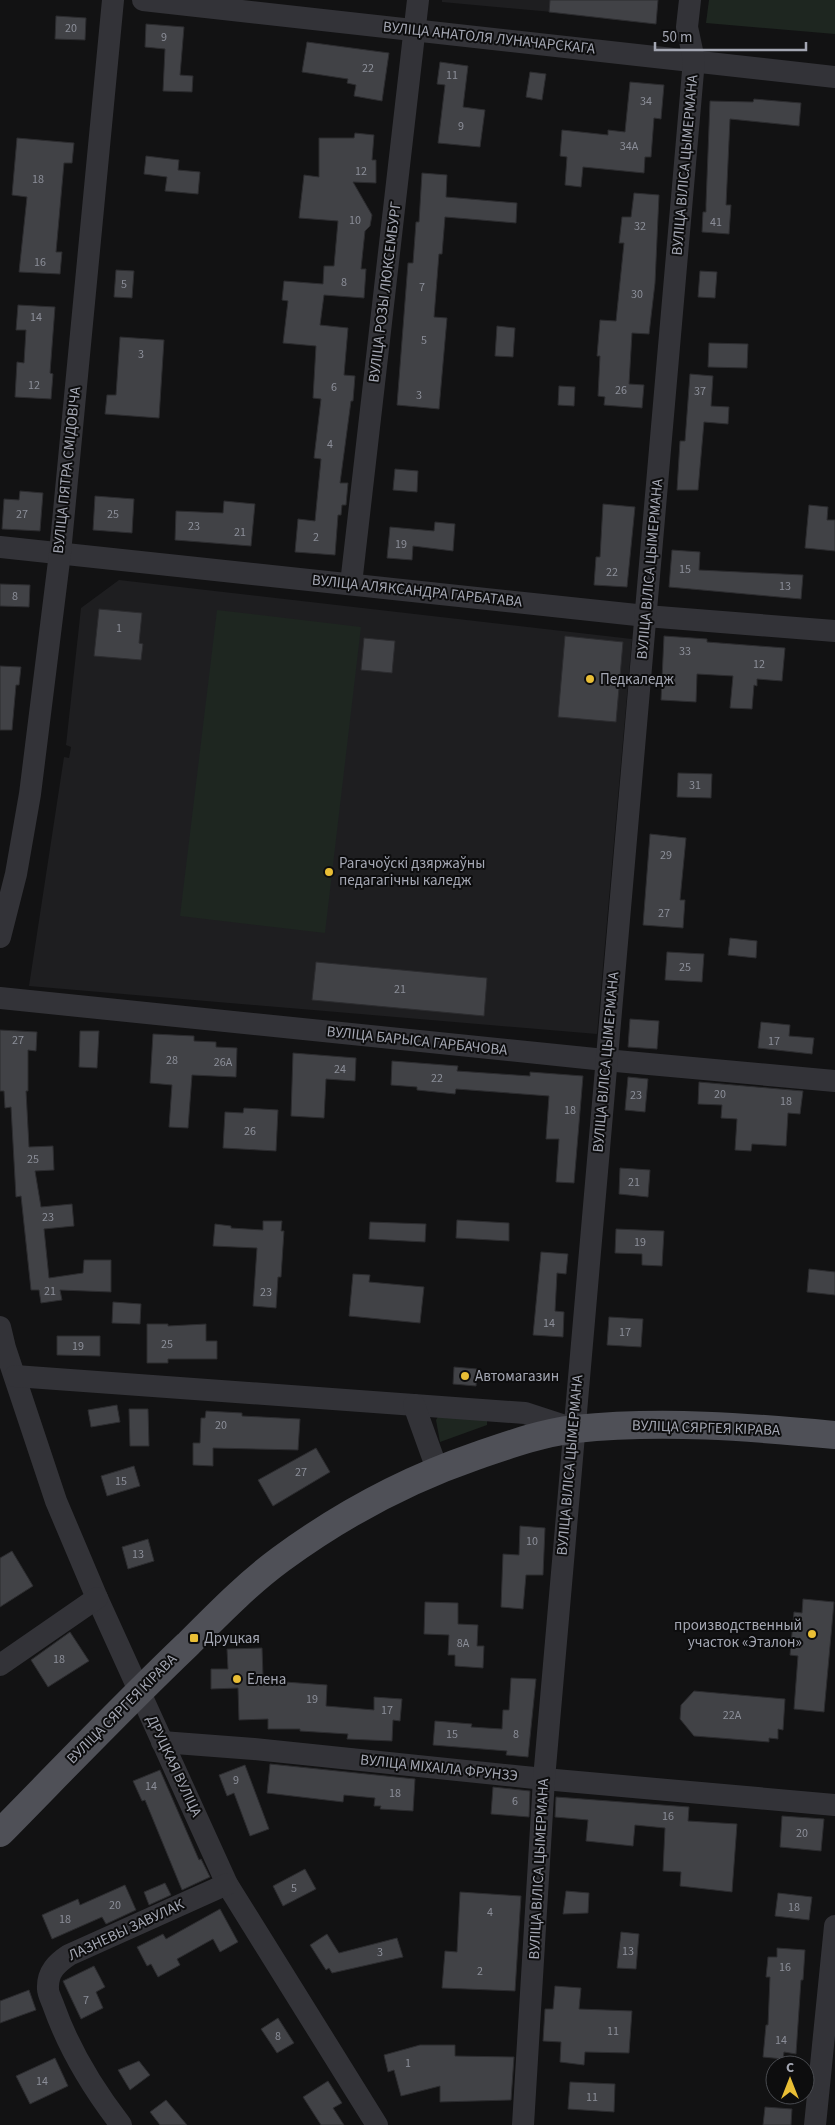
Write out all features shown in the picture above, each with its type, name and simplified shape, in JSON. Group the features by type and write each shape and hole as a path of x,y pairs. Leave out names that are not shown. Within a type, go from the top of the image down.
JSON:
{"main road":[{"name":"ВУЛІЦА СЯРГЕЯ КІРАВА","path":"0,1833 227,1605 280,1560 335,1522 436,1469 522,1440 574,1429 663,1424 738,1426 835,1435"}],"street":[{"name":"ВУЛІЦА ПЯТРА СМІДОВІЧА","path":"0,937 16,874 30,794 60,552 113,0"},
{"name":"ВУЛІЦА АНАТОЛЯ ЛУНАЧАРСКАГА","path":"143,0 835,77"},
{"name":"ВУЛІЦА РОЗЫ ЛЮКСЕМБУРГ","path":"351,584 418,0"},
{"name":"ВУЛІЦА ВІЛІСА ЦЫМЕРМАНА","path":"523,2125 544,1779 694,60 687,27 690,0"},
{"name":"ВУЛІЦА АЛЯКСАНДРА ГАРБАТАВА","path":"0,547 646,616 835,631"},
{"name":"ВУЛІЦА БАРЫСА ГАРБАЧОВА","path":"0,998 606,1060 835,1081"},
{"name":"ДРУЦКАЯ ВУЛІЦА","path":"0,1327 3,1349 15,1376 56,1501 139,1692 228,1884 377,2125"},
{"path":"15,1376 525,1413 574,1429"},
{"path":"414,1406 436,1469"},
{"path":"0,1665 97,1598"},
{"name":"ВУЛІЦА МІХАІЛА ФРУНЗЭ","path":"162,1742 254,1748 544,1779 835,1805"},
{"name":"ЛАЗНЕВЫ ЗАВУЛАК","path":"121,2125 102,2101 60,2025 48,1989 50,1974 57,1962 70,1955 228,1884"},
{"path":"815,2125 835,1926"}],"shaded area":[{"path":"442,0 658,0 656,24 607,19 607,17 442,2"},
{"path":"709,0 835,0 835,34 706,23"},
{"name":"Рагачоўскі дзяржаўны педагагічны каледж","path":"119,580 632,639 597,1034 29,986 64,757 69,758 71,747 66,745 81,608"},
{"path":"217,610 361,627 325,933 180,916"},
{"path":"439,1415 487,1420 487,1425 440,1442 436,1420"}],"building":[{"path":"550,0 658,0 656,24 549,12"},
{"path":"56,16 86,18 85,40 55,39"},
{"path":"146,24 184,27 180,75 193,76 192,92 163,91 165,49 145,47"},
{"path":"307,42 389,53 382,101 354,96 356,85 347,83 348,79 302,72"},
{"path":"440,62 468,66 463,107 485,110 480,147 438,143 445,85 437,84"},
{"path":"530,72 546,74 542,100 526,97"},
{"path":"630,82 664,85 661,119 654,118 651,157 645,157 644,173 583,167 581,187 565,185 567,157 560,156 562,130 608,135 608,130 625,132"},
{"path":"754,99 801,103 799,126 730,119 726,205 731,205 729,234 702,232 703,212 706,212 710,101 753,102"},
{"path":"355,133 374,135 372,160 376,160 376,183 353,182 372,215 370,226 365,231 361,269 366,269 364,298 324,295 320,325 348,328 344,375 355,376 340,483 348,483 346,505 342,505 341,515 338,515 335,555 295,552 298,519 315,521 321,459 314,458 321,399 313,398 316,346 283,343 288,301 282,300 284,281 323,284 324,266 334,266 338,221 299,218 304,175 319,177 319,138 354,138"},
{"path":"17,138 74,143 72,163 64,163 56,252 62,252 60,274 19,272 27,197 12,195"},
{"path":"146,156 179,160 178,170 200,172 198,194 165,191 167,177 144,174"},
{"path":"422,173 447,175 446,197 517,203 516,223 445,217 442,254 439,254 434,317 447,318 439,409 397,405 408,263 413,263 416,222 419,222"},
{"path":"634,193 659,195 655,283 649,334 632,333 629,384 644,385 642,408 604,405 605,397 598,396 600,356 597,356 600,320 616,321 624,243 619,243 622,217 631,217"},
{"path":"116,270 134,271 132,298 114,297"},
{"path":"700,271 717,272 715,298 698,297"},
{"path":"18,305 55,307 50,373 53,374 51,399 15,397 17,362 24,363 26,330 16,330"},
{"path":"497,326 515,328 513,357 495,356"},
{"path":"120,337 164,340 159,418 105,414 107,395 116,395"},
{"path":"709,343 748,344 747,368 708,367"},
{"path":"690,374 713,376 711,406 729,407 728,424 704,422 698,490 677,490 680,441 685,441"},
{"path":"559,386 575,387 574,406 558,405"},
{"path":"395,469 418,471 417,492 393,490"},
{"path":"20,491 43,493 40,531 2,529 4,499 19,500"},
{"path":"95,496 134,499 132,533 93,530"},
{"path":"224,501 255,504 251,546 175,540 176,511 223,513"},
{"path":"603,504 635,507 627,587 594,585 596,557 600,557"},
{"path":"809,505 828,507 827,520 835,520 835,551 805,548"},
{"path":"435,522 455,524 453,551 413,546 412,560 387,558 390,527 434,531"},
{"path":"672,550 700,552 699,570 803,575 801,599 669,587"},
{"path":"0,584 30,585 29,607 0,606"},
{"path":"99,609 142,613 139,643 143,644 141,660 94,656"},
{"name":"Педкаледж","path":"565,636 623,642 616,722 558,717"},
{"path":"664,636 707,639 707,642 785,648 782,681 757,679 757,686 754,685 752,709 730,708 733,676 697,674 696,702 661,700"},
{"path":"364,638 395,641 392,673 361,670"},
{"path":"0,666 21,667 19,685 16,685 12,730 0,730"},
{"path":"678,773 712,774 711,798 677,797"},
{"path":"650,834 686,838 680,900 685,900 683,928 643,925"},
{"path":"730,938 757,941 756,958 728,955"},
{"path":"667,952 704,954 702,982 665,980"},
{"path":"316,962 487,978 484,1016 312,1000"},
{"path":"630,1019 659,1021 657,1049 628,1047"},
{"path":"761,1022 790,1025 789,1036 814,1038 812,1054 758,1048"},
{"path":"0,1030 37,1032 36,1051 28,1050 28,1091 26,1091 29,1147 53,1146 54,1170 35,1171 41,1207 72,1204 74,1226 44,1229 49,1278 83,1273 84,1260 111,1260 111,1292 60,1290 62,1300 41,1303 39,1290 31,1290 21,1196 16,1197 11,1107 5,1108 4,1091 0,1091"},
{"path":"80,1031 99,1031 97,1068 79,1067"},
{"path":"153,1034 194,1036 194,1041 216,1042 216,1047 237,1048 236,1077 192,1075 188,1128 169,1127 172,1085 150,1083"},
{"path":"293,1053 356,1058 355,1081 326,1079 324,1118 291,1116"},
{"path":"392,1061 458,1066 457,1071 530,1076 530,1072 583,1076 574,1183 556,1182 559,1139 546,1139 549,1096 456,1089 455,1094 417,1090 417,1087 391,1085"},
{"path":"628,1077 648,1079 645,1112 625,1110"},
{"path":"699,1082 803,1091 800,1114 788,1113 786,1146 752,1144 751,1151 735,1150 737,1119 721,1118 722,1105 698,1104"},
{"path":"244,1108 278,1110 276,1151 223,1148 225,1112 243,1113"},
{"path":"620,1168 650,1170 648,1197 619,1194"},
{"path":"457,1220 509,1223 509,1241 456,1238"},
{"path":"263,1221 282,1221 281,1231 284,1231 281,1277 278,1277 276,1308 253,1306 257,1248 213,1246 215,1224 231,1226 231,1228 263,1230"},
{"path":"370,1222 426,1224 425,1242 369,1239"},
{"path":"616,1229 664,1231 662,1266 642,1265 642,1254 615,1253"},
{"path":"541,1252 568,1254 566,1274 557,1273 555,1311 564,1312 563,1337 533,1335"},
{"path":"809,1269 835,1272 835,1295 807,1292"},
{"path":"353,1274 370,1275 369,1282 424,1287 420,1323 349,1316"},
{"path":"113,1302 141,1304 140,1324 112,1323"},
{"path":"609,1317 643,1319 641,1347 607,1345"},
{"path":"147,1324 168,1324 168,1326 206,1324 206,1341 217,1341 217,1359 168,1359 168,1363 147,1363"},
{"path":"57,1336 100,1336 100,1356 57,1355"},
{"name":"Автомагазин","path":"454,1367 477,1369 476,1386 453,1384"},
{"path":"117,1405 120,1422 91,1427 88,1410"},
{"path":"129,1409 148,1409 149,1446 130,1446"},
{"path":"206,1411 242,1413 242,1416 300,1419 298,1450 213,1448 213,1466 193,1465 193,1443 200,1443 201,1418 205,1418"},
{"path":"316,1448 330,1472 273,1506 258,1480"},
{"path":"134,1466 140,1486 107,1496 101,1476"},
{"path":"520,1526 545,1528 543,1575 526,1575 523,1609 501,1607 503,1554 519,1555"},
{"path":"148,1539 154,1561 128,1569 122,1547"},
{"path":"12,1551 33,1586 0,1607 0,1558"},
{"name":"производственный участок «Эталон»","path":"803,1599 834,1602 824,1712 794,1709 798,1656 790,1655 794,1612 802,1613"},
{"path":"425,1602 458,1603 458,1624 478,1625 477,1646 484,1646 483,1668 455,1666 455,1655 448,1655 449,1635 424,1634"},
{"path":"70,1632 89,1661 48,1687 31,1660"},
{"path":"262,1648 263,1676 285,1676 285,1682 327,1685 326,1706 374,1710 374,1697 402,1699 400,1721 393,1720 392,1741 347,1739 348,1734 300,1731 300,1729 268,1729 268,1719 239,1720 238,1688 211,1689 211,1669 228,1669 227,1649"},
{"path":"511,1678 536,1679 528,1757 506,1755 507,1751 433,1745 435,1721 472,1724 471,1727 502,1729 503,1710 509,1710"},
{"path":"694,1691 785,1699 783,1730 778,1729 778,1739 769,1738 769,1742 694,1736 680,1719 681,1705"},
{"path":"270,1764 415,1779 413,1811 380,1809 381,1806 374,1806 375,1798 344,1795 343,1802 267,1793"},
{"path":"245,1765 269,1829 250,1836 234,1793 227,1796 219,1775"},
{"path":"160,1770 199,1860 201,1859 210,1877 182,1890 145,1800 142,1801 133,1781"},
{"path":"493,1787 530,1791 529,1817 491,1814"},
{"path":"556,1797 689,1807 688,1821 737,1824 732,1892 680,1886 681,1872 663,1871 665,1828 635,1825 633,1846 586,1841 588,1820 555,1817"},
{"path":"782,1816 824,1819 821,1851 780,1847"},
{"path":"305,1869 316,1889 283,1906 273,1886"},
{"path":"165,1883 171,1895 149,1905 144,1892"},
{"path":"125,1885 136,1910 106,1924 102,1917 52,1939 42,1915 78,1899 80,1905"},
{"path":"566,1891 589,1893 588,1913 563,1914"},
{"path":"460,1892 521,1896 515,1991 442,1988 445,1951 457,1952"},
{"path":"778,1893 812,1897 809,1920 775,1916"},
{"path":"220,1909 238,1942 220,1952 213,1939 177,1959 180,1965 158,1977 151,1964 147,1966 137,1947 163,1934 166,1939"},
{"path":"621,1932 639,1934 636,1969 617,1968"},
{"path":"327,1934 339,1953 397,1938 403,1957 332,1973 329,1968 326,1970 310,1945"},
{"path":"777,1948 805,1950 796,2054 784,2052 784,2055 765,2055 765,2057 763,2057 766,2025 768,2025 770,1977 766,1977 768,1957 777,1957"},
{"path":"94,1966 105,1987 96,1992 103,2008 81,2019 63,1981"},
{"path":"555,1986 581,1988 579,2009 632,2011 629,2053 585,2052 584,2065 560,2062 561,2042 543,2041 545,2009 553,2009"},
{"path":"29,1990 36,2010 0,2023 0,2001"},
{"path":"278,2018 294,2043 277,2053 261,2029"},
{"path":"420,2045 455,2045 455,2056 514,2057 511,2100 440,2102 440,2086 401,2096 394,2070 388,2072 384,2055"},
{"path":"55,2058 68,2086 30,2104 16,2076"},
{"path":"139,2061 150,2075 130,2090 118,2070"},
{"path":"328,2081 342,2103 333,2108 344,2125 321,2125 303,2097"},
{"path":"570,2082 615,2084 614,2112 568,2109"},
{"path":"166,2100 187,2125 160,2125 150,2112"},
{"path":"765,2107 792,2109 791,2125 763,2125"}],"place":[{"name":"Педкаледж","path":"590,679"},
{"name":"Рагачоўскі дзяржаўны педагагічны каледж","path":"329,872"},
{"name":"Автомагазин","path":"465,1376"},
{"name":"производственный участок «Эталон»","path":"812,1634"},
{"name":"Друцкая","path":"194,1638"},
{"name":"Елена","path":"237,1679"}]}
